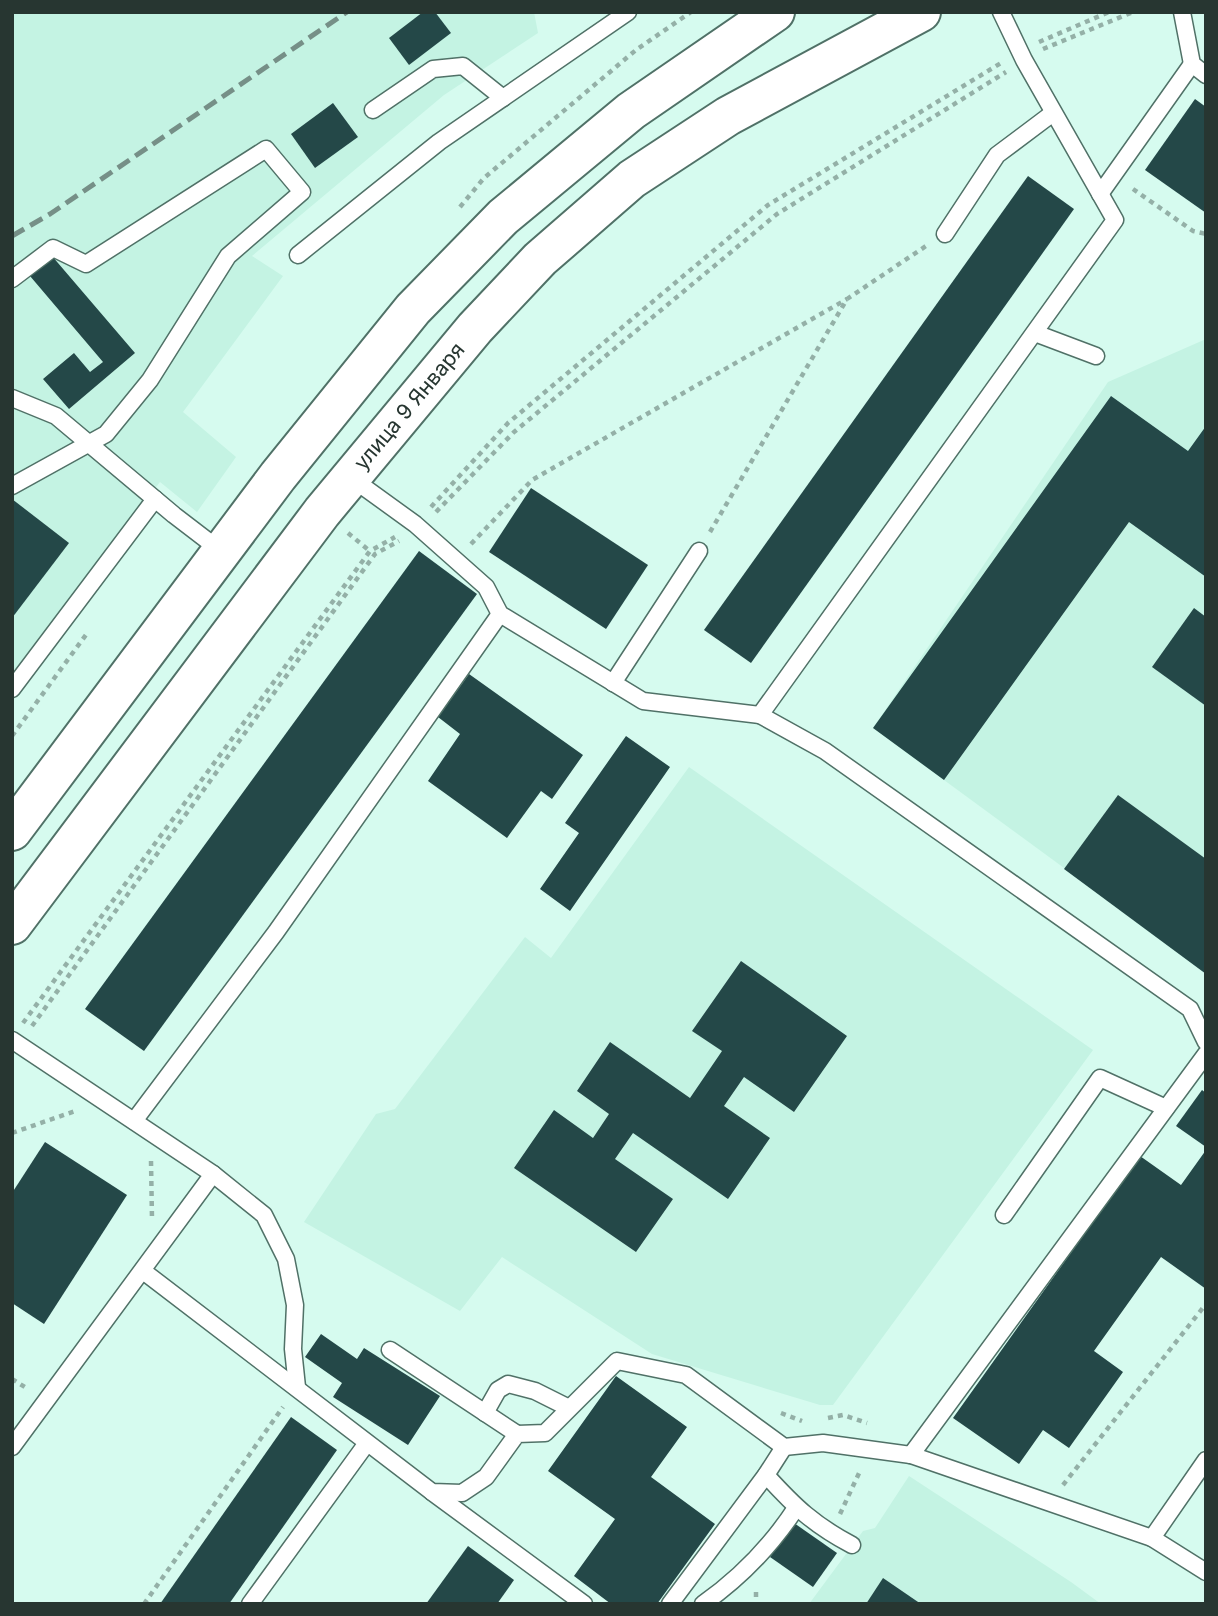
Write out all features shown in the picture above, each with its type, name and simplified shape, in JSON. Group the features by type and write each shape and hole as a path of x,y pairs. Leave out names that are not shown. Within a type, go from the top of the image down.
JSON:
{"main road":[{"path":"12,831 221,551 413,309 503,217 631,111 775,12"},
{"name":"улица 9 Января","path":"12,925 350,477 493,308 541,259 632,180 727,116 921,12"},
{"path":"221,551 265,587"}],"lane":[{"path":"298,255 439,142 628,12"},
{"path":"760,715 1115,220 1053,113 1001,12"},
{"path":"1182,12 1192,64 1206,75"},
{"path":"1100,194 1192,64"},
{"path":"373,110 433,69 463,66 503,98"},
{"path":"945,234 997,155 1053,113"},
{"path":"12,279 53,248 86,264 266,149 302,192 228,256 150,380 106,434 12,486"},
{"path":"1035,333 1096,356"},
{"path":"12,398 56,416 221,551"},
{"path":"350,477 418,527 486,587 499,614 643,701 760,715 825,751 1189,1009 1206,1042"},
{"path":"12,689 155,499"},
{"path":"613,683 699,551"},
{"path":"134,1121 276,932 499,614"},
{"path":"17,1037 104,1101 213,1174 264,1215 286,1259 295,1305 293,1349 297,1387"},
{"path":"911,1455 1206,1054"},
{"path":"1004,1215 1100,1078 1166,1108"},
{"path":"12,1447 213,1174"},
{"path":"144,1271 367,1443 583,1604"},
{"path":"390,1350 517,1434 545,1433 617,1361 686,1375 784,1447 823,1443 911,1455 1152,1538 1206,1572"},
{"path":"485,1413 498,1390 508,1384 535,1391 569,1408"},
{"path":"432,1492 462,1493 486,1477 517,1434"},
{"path":"250,1604 367,1443"},
{"path":"670,1604 784,1447"},
{"path":"1152,1538 1206,1460"},
{"path":"766,1475 796,1508 831,1534 852,1545"},
{"path":"703,1604 727,1587 757,1558 796,1508"}],"path":[{"path":"17,1037 375,554 418,527 514,432 777,215 1052,35 1109,12"},
{"path":"17,1037 370,551 418,527 508,423 768,205 1022,56 1133,12"},
{"path":"1113,176 1194,231 1206,234"},
{"path":"456,560 532,480 847,299 945,234"},
{"path":"699,551 847,299"},
{"path":"12,1133 104,1101"},
{"path":"150,1132 152,1256"},
{"path":"1049,1503 1206,1304"},
{"path":"144,1604 297,1387"},
{"path":"776,1411 802,1422"},
{"path":"816,1419 843,1415 868,1423"},
{"path":"831,1534 870,1450"}],"shaded area":[{"path":"12,12 534,12 538,33 444,95 252,256 283,276 183,412 236,457 197,512 160,482 12,673"},
{"path":"1206,339 1206,972 873,728 1108,382"},
{"path":"689,767 1093,1050 833,1405 820,1405 652,1354 502,1257 460,1311 304,1222 376,1114 395,1109 525,937 551,958"},
{"path":"909,1476 1101,1604 809,1604 863,1531 875,1528"}],"building":[{"path":"423,12 435,12 451,33 409,65 389,38"},
{"path":"1195,99 1206,107 1206,213 1145,170"},
{"path":"333,103 358,137 315,168 291,134"},
{"path":"1028,176 1074,209 751,663 704,630"},
{"path":"52,256 135,353 69,409 43,379 74,353 90,372 103,362 30,276"},
{"path":"1111,396 1188,451 1206,426 1206,577 1129,522 944,780 873,728"},
{"path":"531,488 648,565 606,629 489,552"},
{"path":"12,499 69,543 12,618"},
{"path":"419,551 477,594 144,1051 85,1009"},
{"path":"1194,608 1206,617 1206,706 1152,667"},
{"path":"469,674 583,755 552,799 541,791 507,838 428,781 460,734 438,717"},
{"path":"626,736 670,767 570,911 540,889 579,833 565,823"},
{"path":"1118,795 1206,859 1206,974 1064,869"},
{"path":"741,961 847,1036 794,1112 744,1077 724,1106 770,1138 728,1199 633,1133 615,1159 673,1199 636,1252 514,1168 554,1110 593,1138 609,1114 577,1091 610,1042 690,1098 722,1051 692,1031"},
{"path":"1202,1090 1206,1093 1206,1147 1176,1126"},
{"path":"45,1142 127,1195 44,1324 12,1303 12,1193"},
{"path":"1206,1150 1206,1289 1161,1257 1094,1351 1123,1372 1069,1448 1043,1430 1019,1464 953,1418 1140,1156 1181,1185"},
{"path":"321,1334 357,1359 364,1348 440,1396 408,1445 333,1397 342,1383 305,1357"},
{"path":"616,1376 687,1427 651,1477 715,1524 657,1604 611,1604 574,1576 615,1519 548,1471"},
{"path":"291,1417 337,1450 229,1604 160,1604"},
{"path":"794,1523 837,1553 813,1587 770,1557"},
{"path":"468,1546 514,1580 497,1604 426,1604"},
{"path":"883,1578 921,1604 866,1604"}],"railway":[{"path":"12,236 50,214 347,12"}]}
